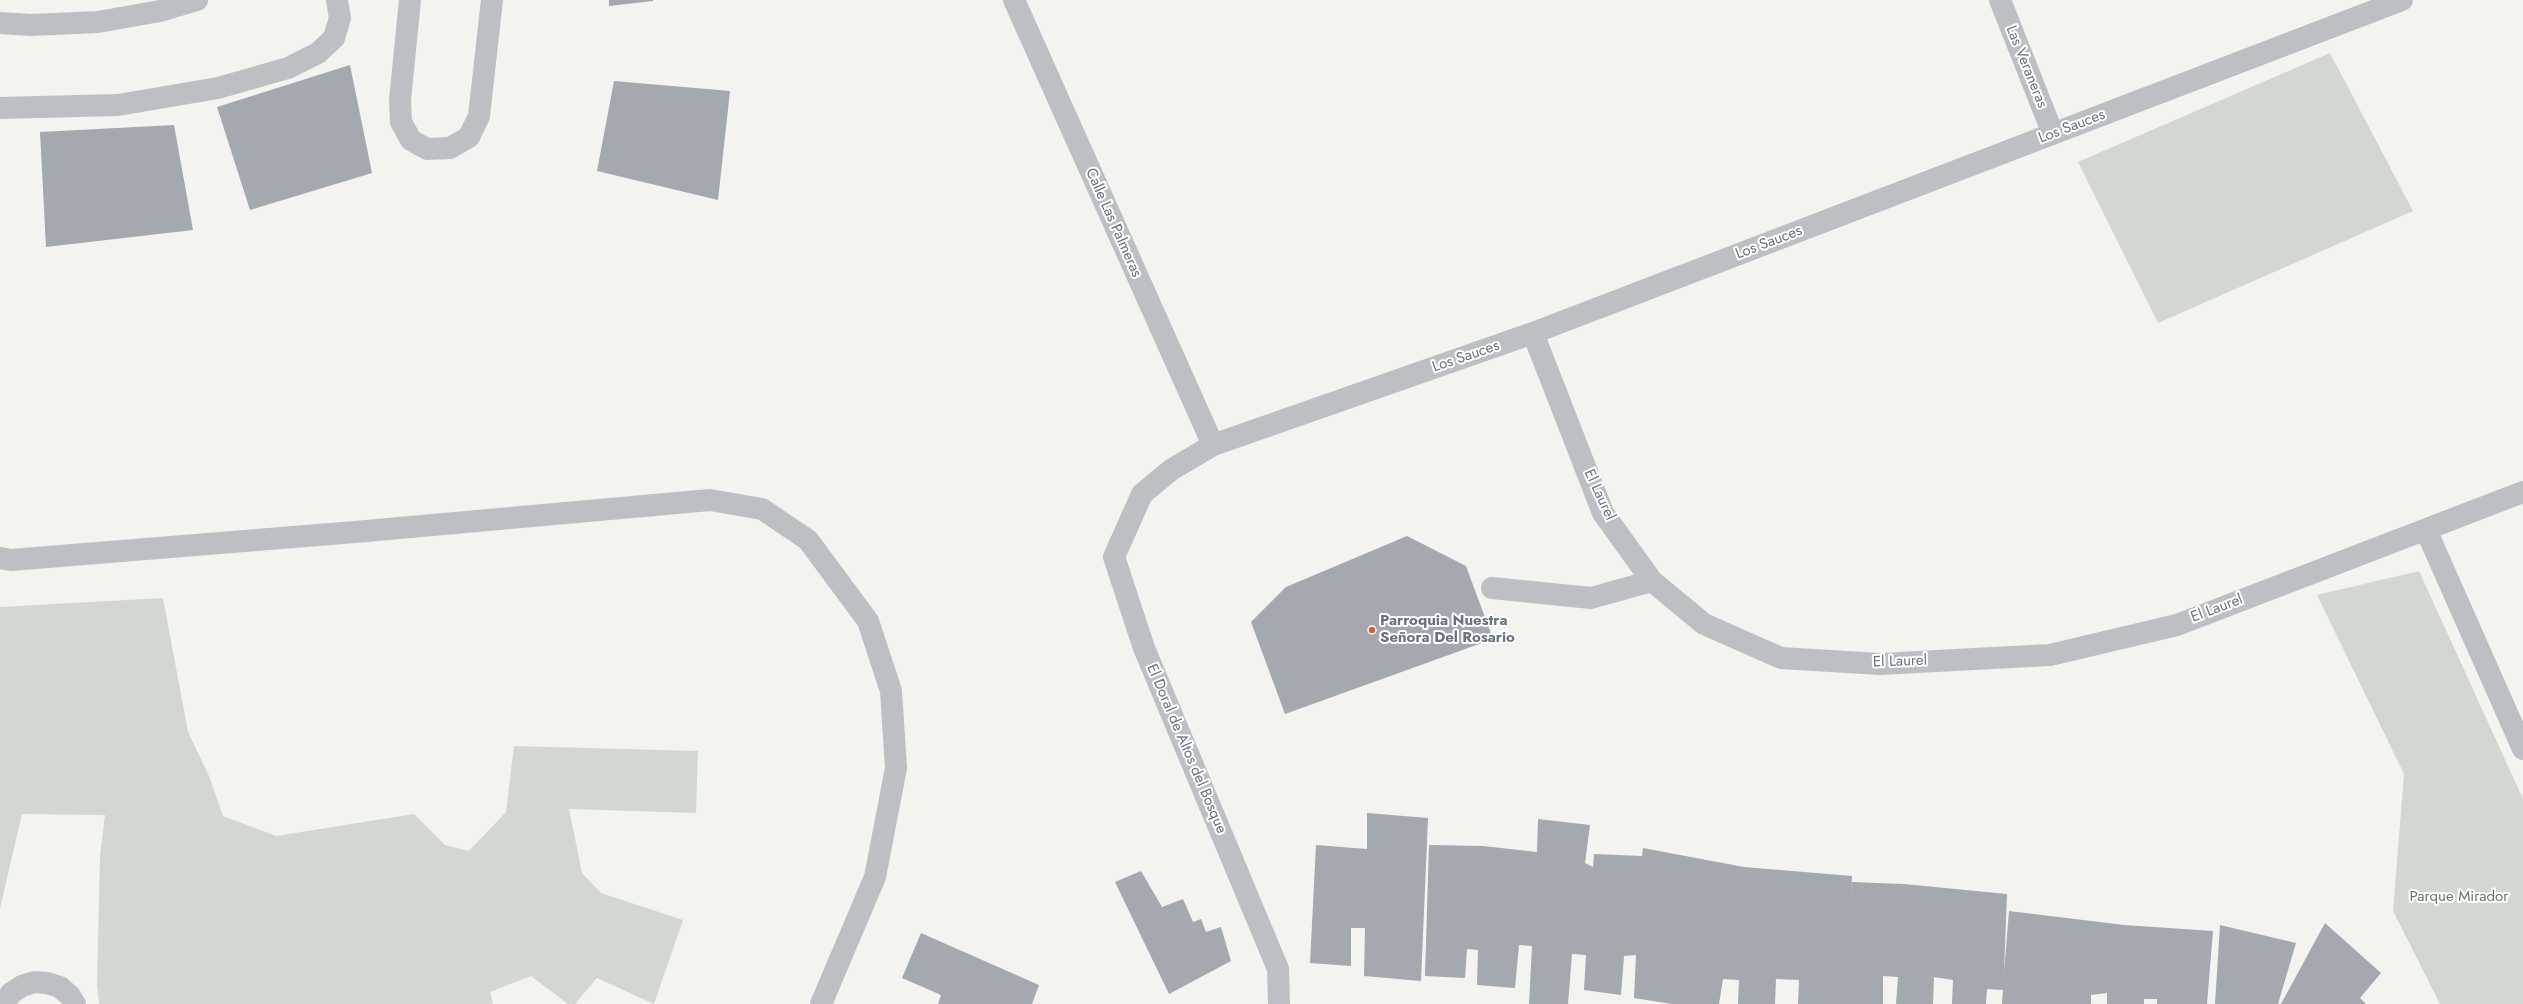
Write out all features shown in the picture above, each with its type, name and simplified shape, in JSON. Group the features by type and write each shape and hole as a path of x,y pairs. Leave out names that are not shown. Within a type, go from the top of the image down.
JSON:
{"street":[{"path":"0,23 31,25 98,22 160,11 197,0"},
{"path":"0,108 118,105 218,88 288,68 318,53 334,38 340,18 337,0"},
{"path":"410,0 400,100 401,122 411,140 427,149 450,148 469,137 479,116 492,0"},
{"name":"Calle Las Palmeras","path":"1014,0 1213,445"},
{"name":"Las Veraneras","path":"2000,0 2053,134"},
{"name":"Los Sauces","path":"1142,494 1171,470 1213,445 1534,333 2402,0"},
{"name":"El Laurel","path":"1534,333 1603,513 1652,582 1704,624 1781,658 1880,664 2050,655 2177,625 2523,492"},
{"name":"El Doral de Altos del Bosque","path":"1142,494 1114,557 1144,648 1278,968 1279,1004"},
{"path":"0,558 11,560 347,533 710,500 762,509 808,540 868,621 891,691 896,768 875,877 821,1004"},
{"path":"2426,530 2523,750"},
{"path":"1492,588 1592,598 1652,582"},
{"path":"4,1004 11,993 22,986 34,982 47,983 60,987 70,996 75,1004"}],"green space":[{"path":"2330,53 2413,211 2158,323 2078,162"},
{"name":"Parque Mirador","path":"2419,571 2523,799 2523,1004 2440,1004 2393,911 2404,774 2317,595"},
{"path":"163,598 188,732 209,776 223,816 276,836 414,814 445,845 469,851 506,812 514,746 698,751 696,813 569,809 582,873 601,893 683,920 654,1004 597,978 575,1004 568,1004 531,976 490,992 493,1004 99,1004 97,985 100,856 105,815 22,814 0,908 0,607"}],"building":[{"path":"609,0 653,0 653,1 609,6"},
{"path":"350,65 372,173 250,210 217,107"},
{"path":"614,81 730,91 718,200 597,171"},
{"path":"174,125 193,230 46,247 40,132"},
{"name":"Parroquia Nuestra Señora Del Rosario","path":"1407,536 1466,566 1493,639 1285,714 1251,622 1286,587"},
{"path":"1367,813 1428,818 1421,981 1364,976 1365,928 1351,928 1351,966 1310,963 1316,845 1367,849"},
{"path":"1538,819 1590,825 1585,863 1593,867 1594,854 1642,856 1643,848 1744,867 1852,876 1851,894 1852,882 1904,884 2007,894 2004,973 2009,911 2124,925 2213,931 2207,1004 2157,1004 2157,999 2144,999 2144,1004 2107,1004 2107,993 2091,995 2091,1004 2002,1004 2003,990 1987,989 1986,1004 1952,1004 1953,980 1934,977 1933,1004 1896,1004 1898,977 1883,976 1883,1004 1798,1004 1799,980 1776,979 1775,1004 1738,1004 1739,980 1723,979 1719,1004 1672,1004 1634,998 1636,955 1624,956 1621,995 1584,990 1586,955 1572,954 1568,1004 1529,1004 1532,946 1519,945 1515,988 1477,985 1478,950 1467,949 1465,978 1425,976 1429,845 1483,846 1537,852"},
{"path":"1141,871 1162,907 1183,899 1193,922 1201,919 1206,932 1221,927 1231,961 1169,994 1115,882"},
{"path":"2325,923 2381,973 2360,998 2366,1004 2281,1004"},
{"path":"2220,925 2296,943 2278,1004 2215,1004"},
{"path":"921,933 1039,985 1032,1004 938,1004 941,995 902,978"}],"place":[{"name":"Parroquia Nuestra Señora Del Rosario","path":"1372,630"}]}
